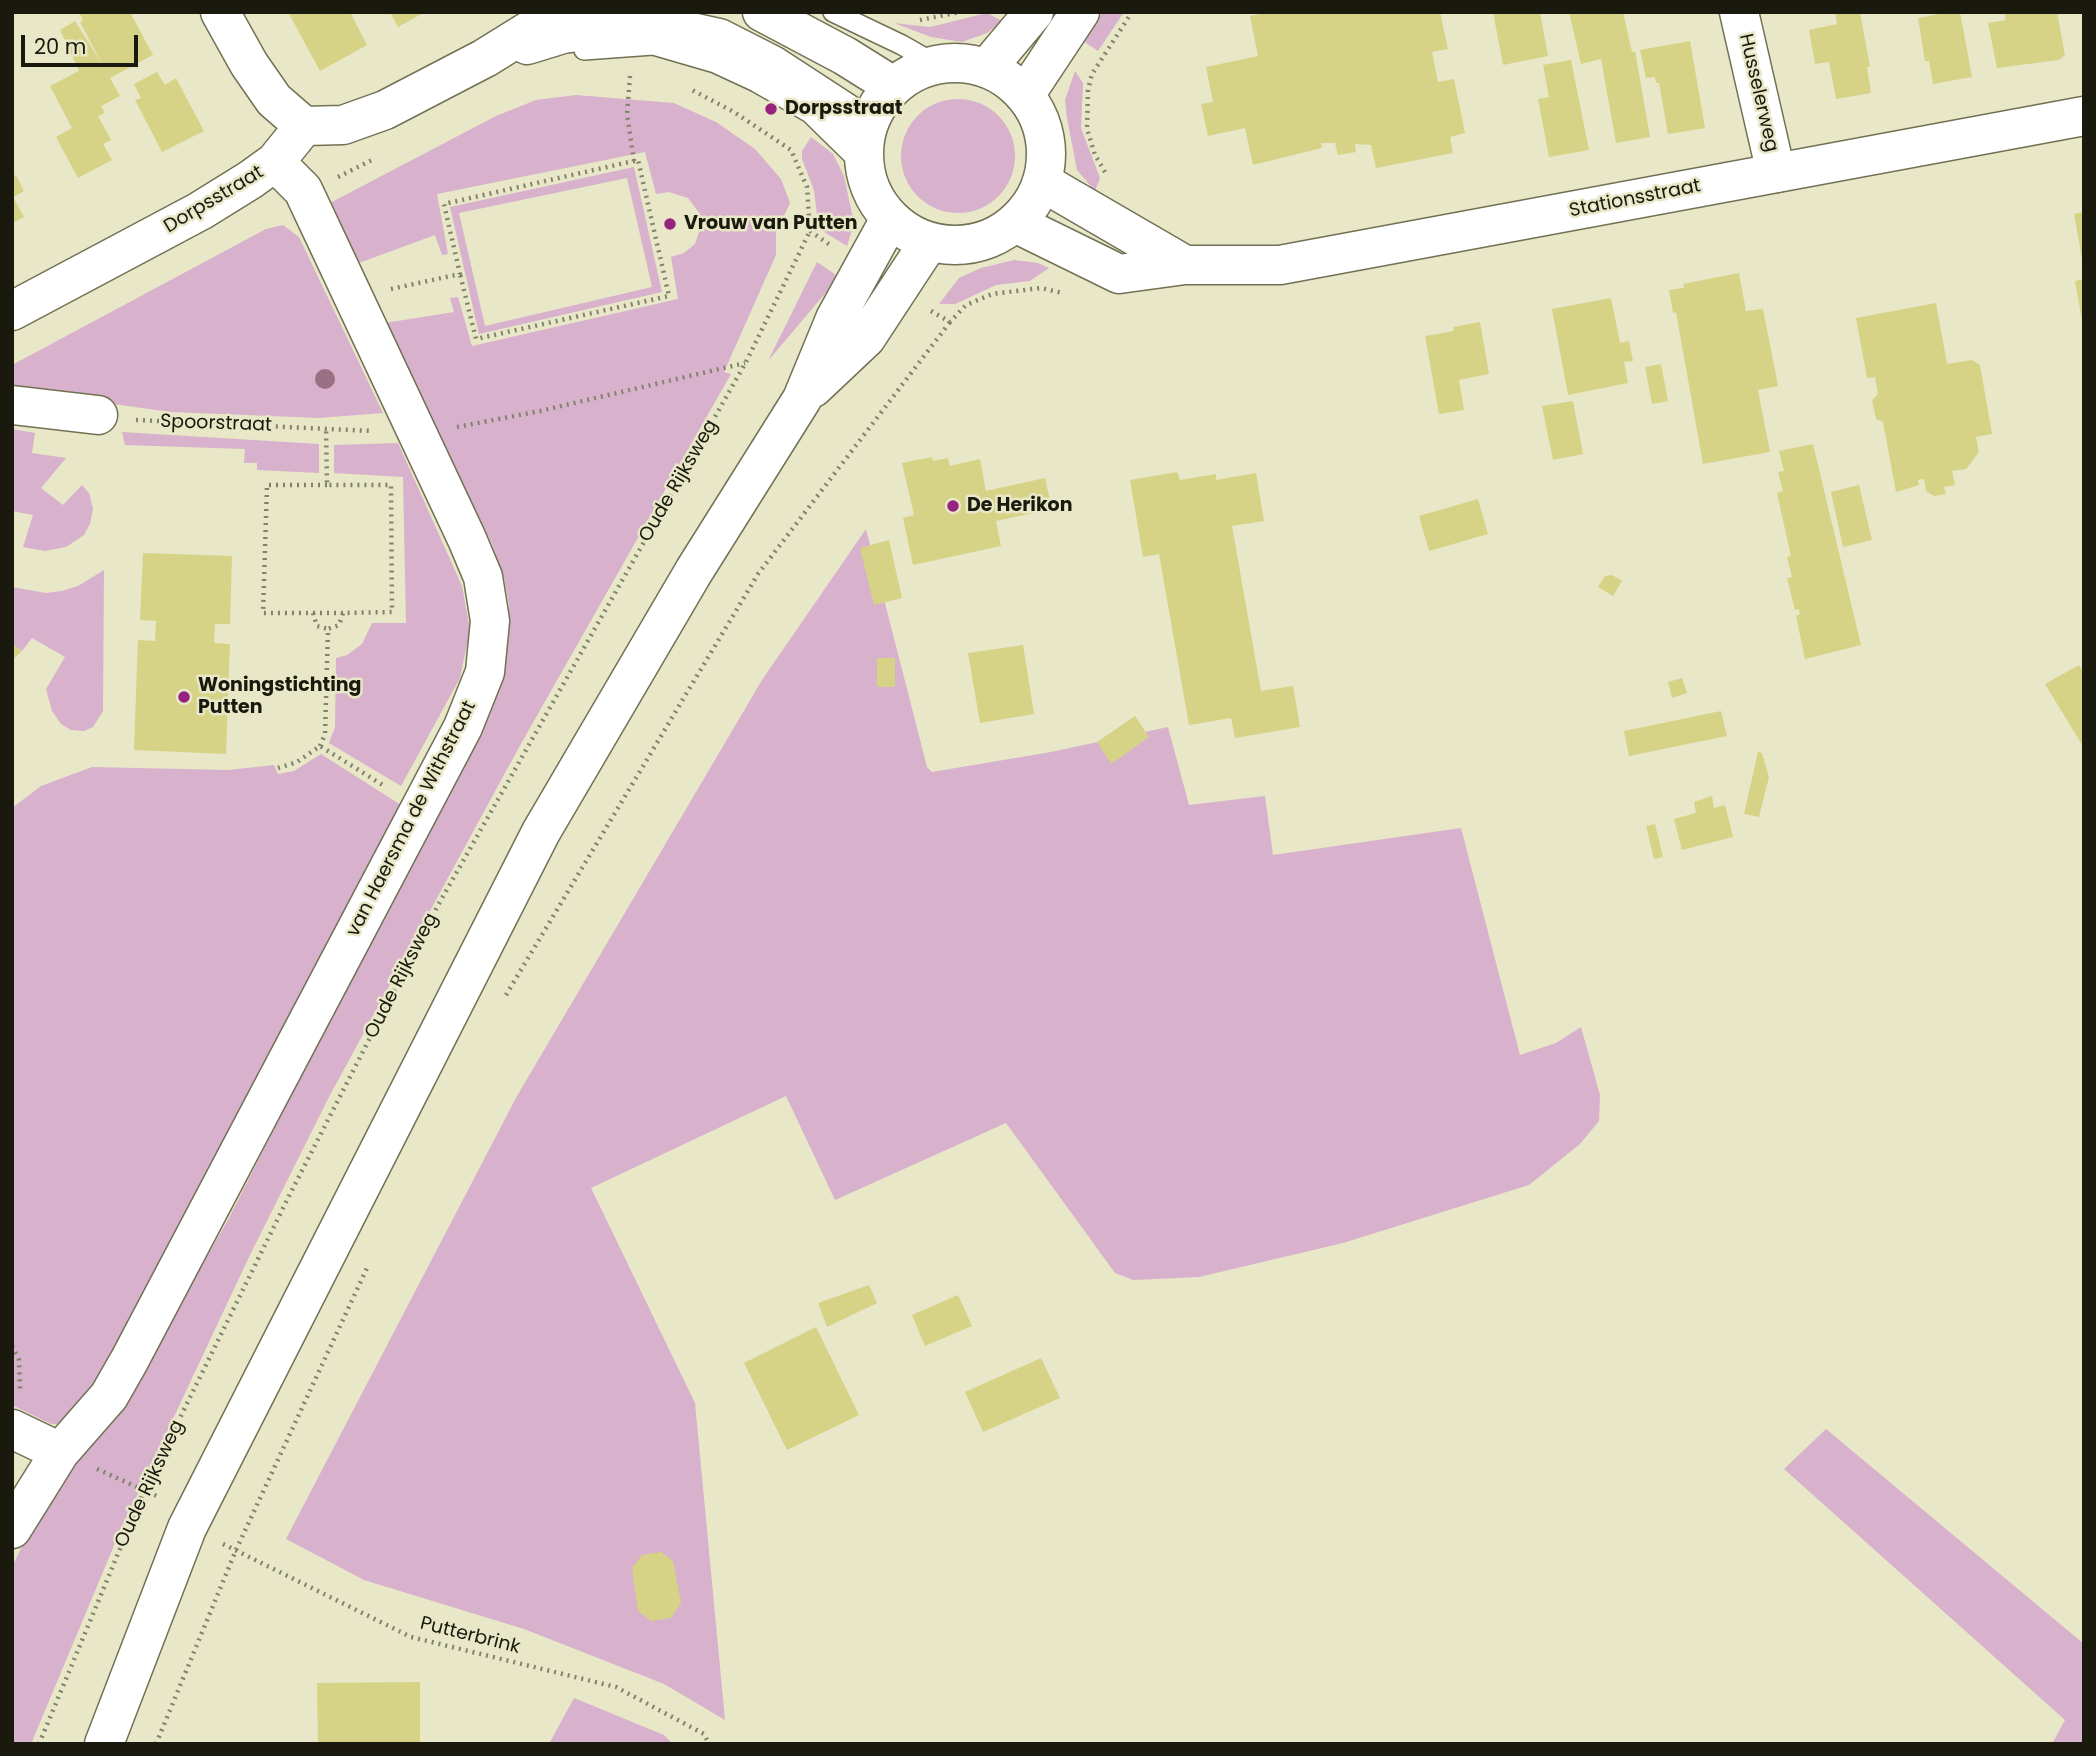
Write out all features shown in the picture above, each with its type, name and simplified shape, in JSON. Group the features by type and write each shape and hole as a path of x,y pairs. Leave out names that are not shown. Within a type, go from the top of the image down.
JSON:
{"street":[{"path":"220,12 248,64 274,100 304,126 343,125 385,110 485,58 559,12"},
{"path":"762,12 845,56 893,86"},
{"path":"987,68 1034,12"},
{"path":"1025,95 1080,12"},
{"name":"Husselerweg","path":"1739,12 1776,173"},
{"path":"485,58 563,34 668,19 719,38 772,65 867,127"},
{"path":"935,64 970,64 987,68 1008,79 1025,95 1038,114 1045,136 1046,159 1042,182 1031,204 1015,223 996,236 974,244 951,246 929,242 908,233 890,219 872,194 864,166 867,127 878,104 893,86 913,72 935,64"},
{"name":"Stationsstraat","path":"1015,223 1119,274 1185,265 1280,265 2084,116"},
{"name":"Dorpsstraat","path":"12,311 200,211 275,162 304,126"},
{"name":"van Haersma de Withstraat","path":"12,1529 60,1452 88,1423 122,1372 463,727 485,672 490,621 483,577 420,434 303,190 275,162"},
{"path":"1042,182 1185,265"},
{"path":"104,1744 187,1528 541,832 694,571 802,399 835,319 890,219"},
{"path":"802,399 866,338 929,242"},
{"path":"12,405 98,415"},
{"path":"12,1429 60,1452"}],"lane":[{"path":"833,12 935,64"},
{"path":"485,58 653,46 715,63 756,82 810,113 864,166"}],"path":[{"path":"916,19 960,12"},
{"path":"1092,74 1132,12"},
{"path":"631,46 627,114 634,161"},
{"path":"617,74 643,76"},
{"name":"Oude Rijksweg","path":"39,1744 145,1491 289,1196 437,907 746,362 810,231 807,187 791,150 734,112 687,88"},
{"path":"303,190 341,176 382,155"},
{"path":"638,160 669,296 475,340 460,274 444,204 638,160"},
{"path":"356,297 460,274"},
{"path":"503,999 758,574 950,322"},
{"name":"Spoorstraat","path":"98,415 152,422 420,434 540,411 746,362"},
{"path":"326,428 327,485"},
{"path":"267,485 391,485 392,612 313,613 263,613 267,485"},
{"path":"313,613 317,626 328,629 338,625 342,613"},
{"path":"278,768 297,762 320,746 326,734 328,629"},
{"path":"320,746 419,808"},
{"path":"156,1744 236,1550 371,1259"},
{"path":"60,1452 179,1506 187,1528"},
{"name":"Putterbrink","path":"187,1528 411,1637 616,1687 704,1734 709,1744"}],"shaded area":[{"path":"1103,12 1124,12 1098,51 1083,41"},
{"path":"987,13 1002,21 987,33 962,42 931,37 894,23 930,27"},
{"path":"1075,71 1083,83 1081,128 1100,178 1095,191 1077,170 1067,118 1065,100"},
{"path":"576,95 674,103 716,122 755,149 781,179 790,203 776,233 776,255 724,372 731,374 518,749 329,1097 248,1259 118,1536 31,1744 12,1744 12,1567 32,1526 161,1338 229,1218 497,690 508,645 509,605 504,578 492,544 385,323 454,312 450,298 458,297 472,346 678,299 671,257 684,253 695,244 702,223 700,214 688,198 669,192 656,194 645,152 437,194 448,254 442,255 435,235 359,263 330,203 496,116 536,100"},
{"path":"958,99 980,104 998,116 1010,134 1015,156 1010,178 998,196 980,208 958,213 936,208 918,196 906,178 901,156 906,134 918,116 936,104"},
{"path":"811,137 833,154 844,176 854,223 847,246 824,232 818,224 814,190 802,159 802,151"},
{"path":"634,167 662,292 479,334 450,207","holes":["627,178 652,287 485,326 459,213"]},
{"path":"283,225 299,237 383,413 319,418 171,412 12,390 12,365 266,229"},
{"path":"1014,260 1038,263 1049,268 1030,281 996,285 955,304 939,304 959,278 981,268"},
{"path":"817,262 839,277 768,361"},
{"path":"12,429 35,433 32,453 66,458 41,488 63,505 82,485 89,493 93,509 90,524 84,535 66,547 45,551 23,547 33,515 12,511"},
{"path":"122,432 319,444 319,473 257,470 257,463 244,463 245,449 125,445"},
{"path":"398,443 462,586 470,630 460,678 401,786 329,743 335,727 336,658 347,655 362,644 372,623 406,623 403,477 334,473 334,445"},
{"path":"866,529 927,767 932,772 1051,752 1168,727 1189,805 1265,796 1273,855 1461,828 1520,1055 1556,1043 1581,1027 1600,1095 1599,1121 1580,1144 1529,1185 1343,1243 1199,1277 1133,1280 1115,1273 1006,1123 835,1200 786,1096 591,1188 695,1403 725,1720 664,1684 524,1629 364,1580 286,1539 517,1096 762,680"},
{"path":"104,570 103,711 93,727 84,731 71,730 61,724 52,711 46,689 65,657 32,638 22,651 12,644 12,587 46,593 62,591 78,586"},
{"path":"321,754 404,807 130,1339 67,1424 51,1424 12,1405 12,808 41,786 92,767 228,770 274,765 278,774 294,771"},
{"path":"1826,1429 2084,1644 2084,1744 2052,1744 2065,1720 1784,1469"},
{"path":"574,1698 664,1735 673,1744 549,1744"}],"building":[{"path":"79,12 130,12 153,55 110,78 120,96 101,106 105,113 98,116 111,140 103,144 112,160 78,178 56,137 72,128 50,86 79,71 60,30 75,21 102,64 80,22 83,21"},
{"path":"288,12 350,12 367,45 320,71"},
{"path":"390,12 425,12 398,27"},
{"path":"1270,12 1440,12 1448,49 1432,52 1438,82 1454,79 1465,133 1450,137 1453,153 1376,168 1371,145 1355,144 1356,152 1338,155 1335,143 1321,143 1322,148 1253,165 1245,128 1208,136 1201,104 1213,102 1206,67 1258,56 1250,16"},
{"path":"1493,12 1540,12 1548,56 1503,65"},
{"path":"1569,12 1623,12 1632,52 1635,51 1650,137 1616,143 1601,59 1581,64"},
{"path":"1835,12 1860,12 1870,67 1867,67 1871,93 1836,99 1829,62 1815,64 1809,30 1837,24"},
{"path":"1960,12 1972,77 1933,84 1929,61 1925,61 1918,18"},
{"path":"2004,12 2057,12 2065,55 2059,60 1997,68 1988,23 2006,20"},
{"path":"1690,41 1705,128 1668,134 1659,83 1656,83 1655,77 1646,78 1640,50"},
{"path":"1571,60 1589,150 1549,157 1538,99 1549,97 1543,65"},
{"path":"157,72 165,85 176,78 204,131 162,152 135,100 141,98 134,84"},
{"path":"16,175 24,191 13,197 24,217 12,223 12,177"},
{"path":"2084,212 2084,259 2082,259 2074,214"},
{"path":"1739,273 1746,311 1763,309 1778,386 1758,390 1770,452 1703,464 1676,312 1673,313 1669,290 1684,288 1683,284"},
{"path":"2084,279 2084,319 2082,320 2075,281"},
{"path":"1611,298 1620,343 1629,341 1633,361 1624,362 1628,383 1568,395 1552,309"},
{"path":"1936,303 1947,364 1972,360 1980,365 1992,434 1976,437 1979,452 1966,469 1952,471 1955,485 1944,487 1946,494 1934,496 1926,491 1924,479 1918,480 1919,485 1896,492 1883,422 1876,419 1872,400 1878,394 1875,377 1867,378 1856,318"},
{"path":"1480,322 1489,374 1459,380 1464,410 1439,414 1425,336 1454,331 1453,327"},
{"path":"1661,364 1668,401 1652,404 1645,367"},
{"path":"1573,401 1583,454 1553,460 1542,406"},
{"path":"1813,444 1861,645 1805,659 1796,616 1800,614 1799,609 1795,610 1787,578 1792,577 1787,557 1791,556 1777,493 1783,491 1778,472 1784,471 1779,451"},
{"path":"932,457 933,461 948,458 950,466 980,459 986,491 1045,478 1052,509 996,521 1001,546 913,565 903,518 914,515 902,463"},
{"path":"1177,472 1180,480 1216,474 1216,480 1256,473 1264,521 1232,526 1261,691 1293,686 1300,727 1235,738 1231,718 1189,725 1159,554 1143,557 1130,480"},
{"path":"1859,485 1872,540 1843,547 1831,492"},
{"path":"1478,499 1488,534 1429,551 1419,516"},
{"path":"889,540 902,598 874,605 860,548"},
{"path":"143,553 232,556 230,624 215,624 214,643 230,644 226,754 134,750 138,640 155,641 156,621 140,620"},
{"path":"1612,575 1622,581 1613,596 1598,587 1605,576"},
{"path":"12,644 22,651 12,660"},
{"path":"1023,645 1034,714 980,723 968,653"},
{"path":"877,658 895,658 895,687 877,687"},
{"path":"2079,665 2084,673 2084,748 2045,684"},
{"path":"1682,678 1687,693 1672,698 1668,682"},
{"path":"1721,711 1727,736 1629,756 1624,731"},
{"path":"1135,716 1149,737 1111,764 1097,742"},
{"path":"1758,752 1762,753 1769,777 1759,817 1744,814"},
{"path":"1712,796 1714,808 1725,805 1733,837 1682,850 1674,819 1696,813 1694,802"},
{"path":"1655,824 1663,857 1654,859 1646,826"},
{"path":"869,1285 877,1303 827,1327 818,1303"},
{"path":"958,1295 972,1326 925,1346 912,1315"},
{"path":"816,1327 859,1415 787,1450 744,1363"},
{"path":"1041,1358 1060,1398 983,1432 965,1392"},
{"path":"661,1552 673,1561 681,1603 671,1618 651,1621 638,1611 632,1568 642,1555"},
{"path":"420,1682 420,1744 318,1744 317,1683"}],"place":[{"name":"Dorpsstraat","path":"771,109"},
{"name":"Vrouw van Putten","path":"670,224"},
{"name":"De Herikon","path":"953,506"},
{"name":"Woningstichting Putten","path":"184,697"}]}
